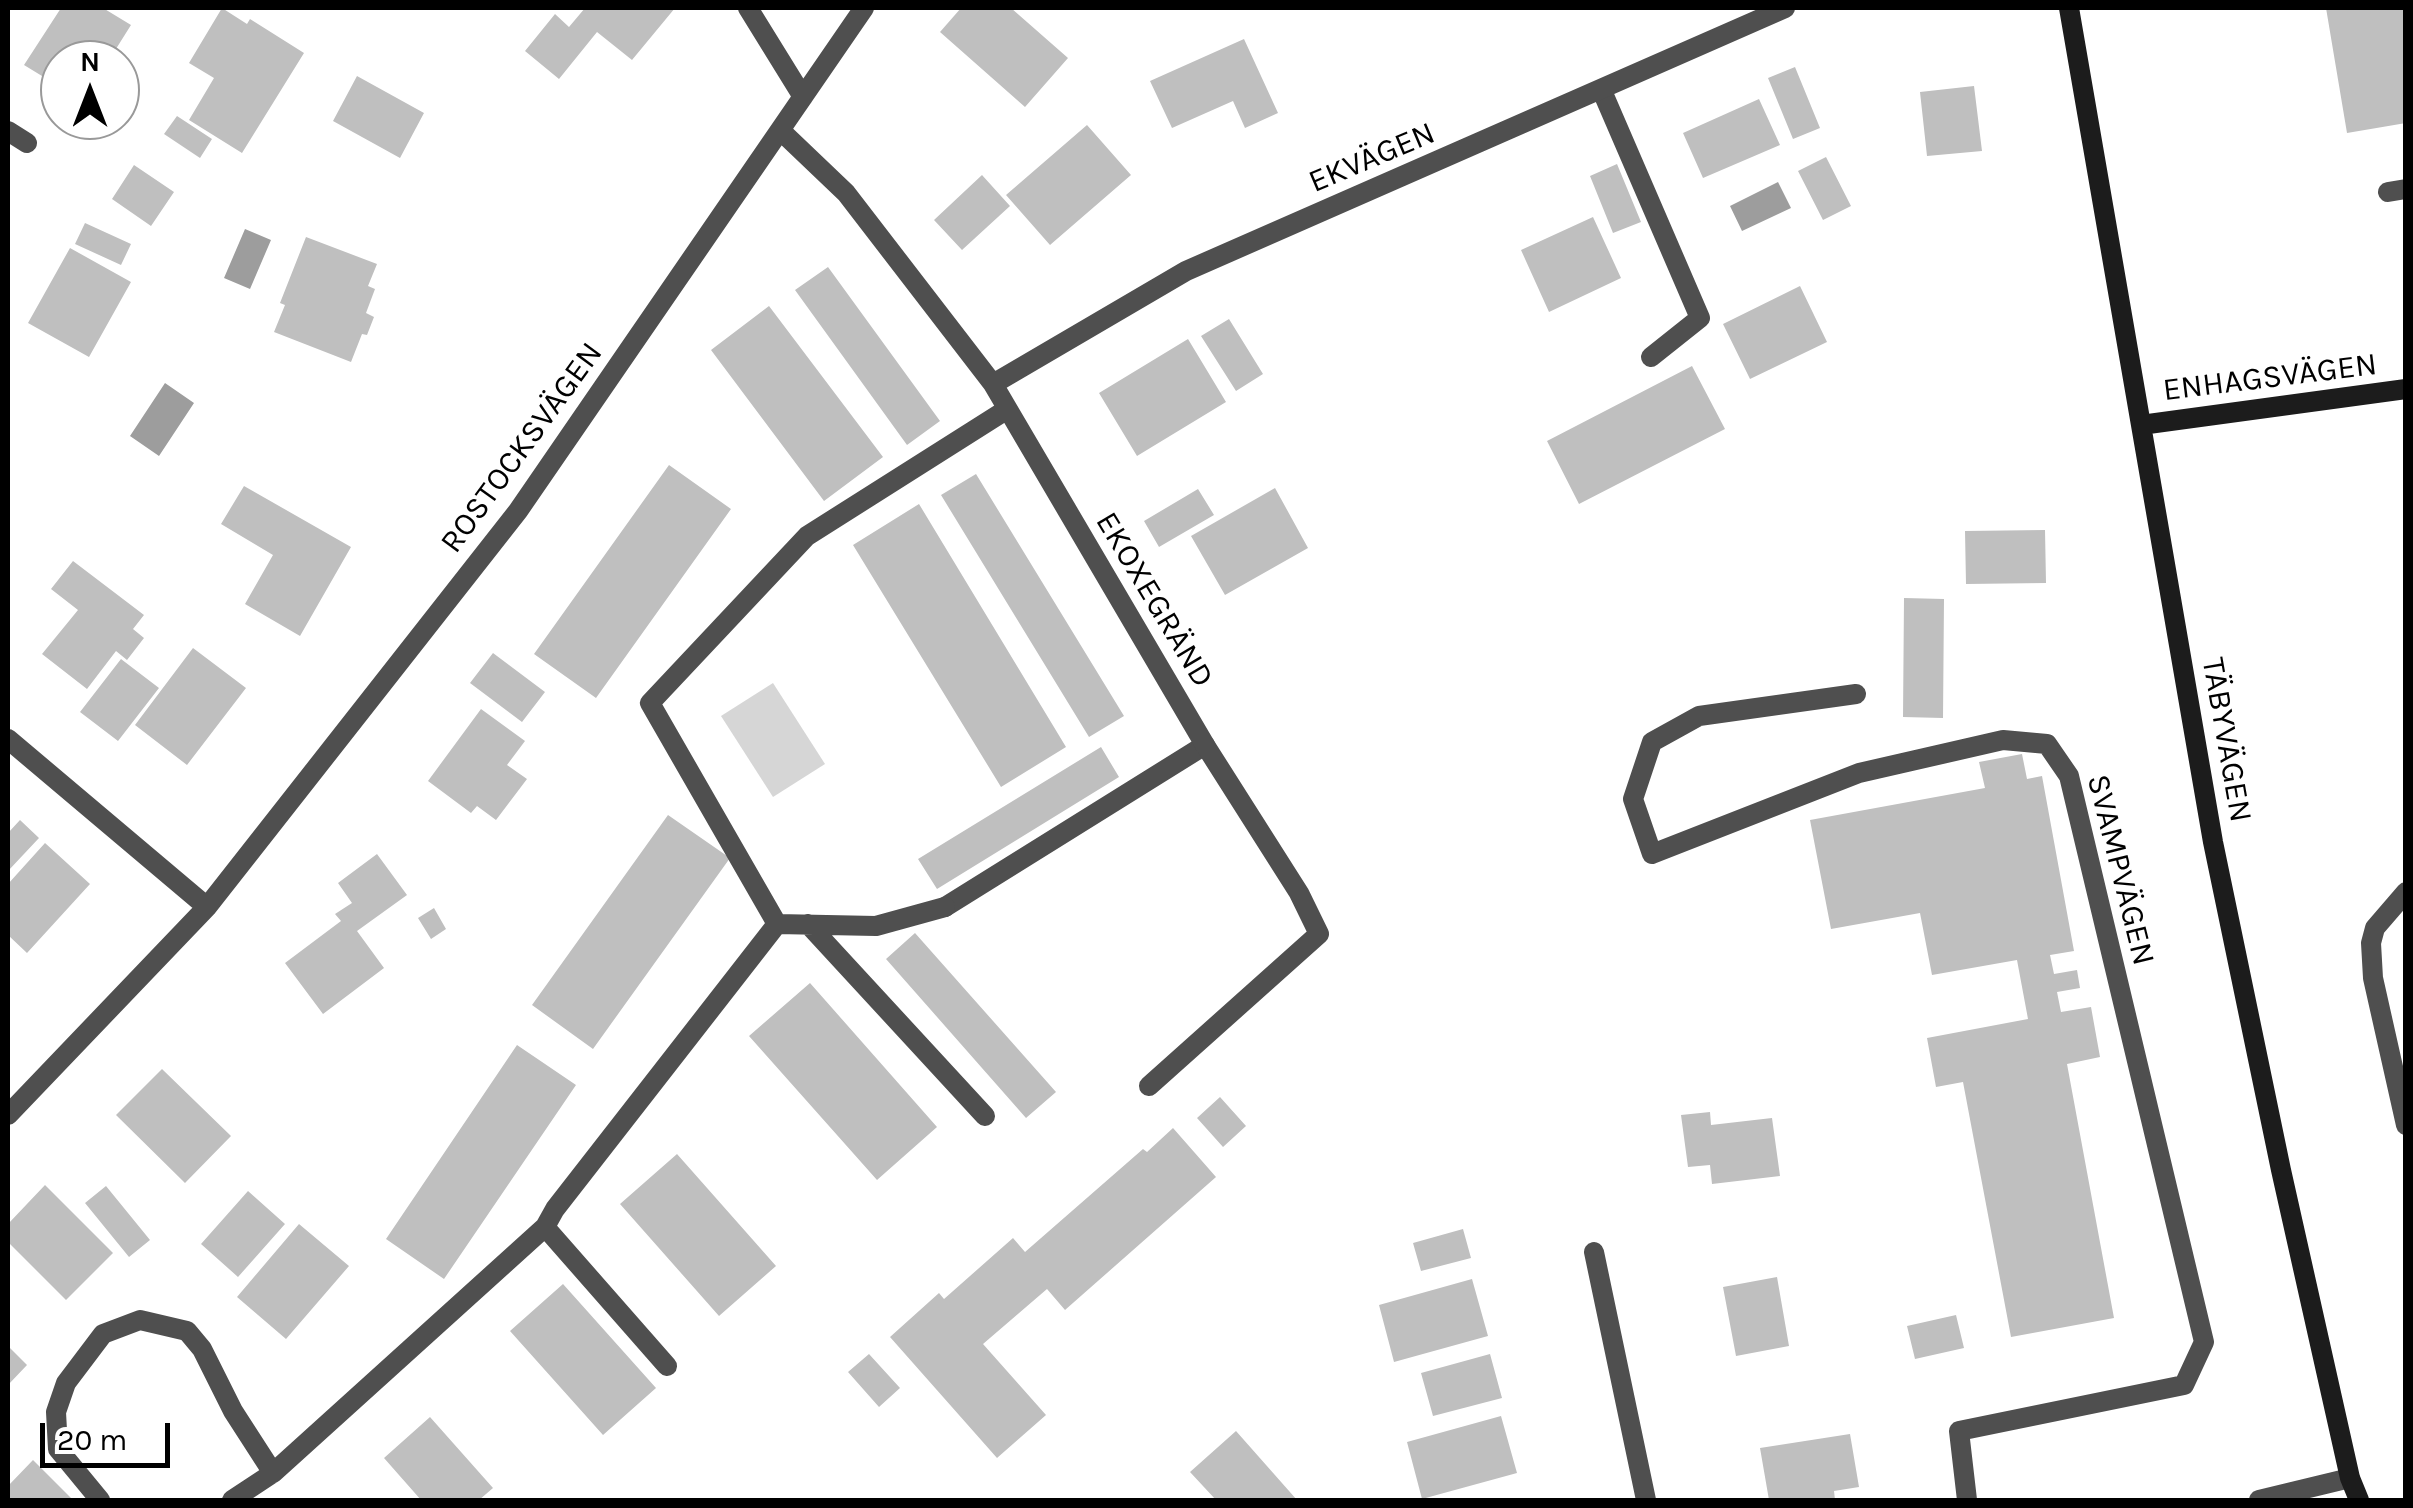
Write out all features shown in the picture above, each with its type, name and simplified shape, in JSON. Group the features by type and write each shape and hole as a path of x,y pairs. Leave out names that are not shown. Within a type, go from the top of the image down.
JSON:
{"main road":[{"name":"TÄBYVÄGEN","path":"2069,8 2217,861 2280,1170 2350,1478 2359,1500"},
{"name":"ENHAGSVÄGEN","path":"2141,425 2406,389"}],"street":[{"path":"748,8 802,97"},
{"name":"ROSTOCKSVÄGEN","path":"8,1115 207,907 518,512 864,8"},
{"name":"EKVÄGEN","path":"993,384 1186,271 1785,8"},
{"path":"1602,91 1700,318 1650,357"},
{"name":"EKOXEGRÄND","path":"780,130 846,192 993,384 1206,745 1299,893 1319,934 1149,1086"},
{"path":"8,131 27,143"},
{"path":"777,924 650,704 807,536 1006,410"},
{"name":"SVAMPVÄGEN","path":"1856,694 1699,716 1652,742 1633,800 1652,854 1858,773 2003,740 2048,744 2069,776 2204,1342 2184,1385 1958,1431 1967,1500"},
{"path":"8,739 207,907"},
{"path":"777,924 876,926 945,907 1206,745"},
{"path":"2406,892 2375,928 2371,943 2373,978 2406,1125"},
{"path":"232,1500 272,1474 545,1227 555,1209 777,924"},
{"path":"808,924 985,1116"},
{"path":"545,1227 666,1366"},
{"path":"1594,1252 1646,1500"},
{"path":"100,1500 58,1449 56,1412 66,1383 104,1334 140,1320 186,1331 194,1340 272,1474"},
{"path":"2259,1500 2350,1478"}],"shaded area":[{"path":"1778,182 1791,208 1742,231 1730,206"},
{"path":"245,229 271,240 250,289 224,278"},
{"path":"165,383 194,403 159,456 130,436"},
{"path":"773,683 825,764 773,797 721,716"}],"building":[{"path":"61,8 103,8 131,25 122,40 40,40"},
{"path":"222,8 247,24 250,19 304,53 242,153 189,120 214,78 189,63"},
{"path":"585,8 675,8 632,60 597,32 559,79 525,51 555,14 569,27"},
{"path":"961,8 1011,8 1068,58 1025,107 940,32"},
{"path":"2326,8 2406,8 2406,123 2347,133"},
{"path":"1244,39 1278,113 1245,128 1233,101 1172,128 1150,81"},
{"path":"40,40 40,75 24,65"},
{"path":"1795,67 1820,128 1793,139 1768,78"},
{"path":"357,76 424,113 400,158 333,121"},
{"path":"1974,86 1982,151 1927,156 1920,92"},
{"path":"1759,99 1780,145 1703,178 1683,133"},
{"path":"177,116 212,139 200,158 164,134"},
{"path":"1087,125 1131,175 1050,245 1006,195"},
{"path":"1826,157 1851,206 1823,220 1798,171"},
{"path":"1617,164 1641,222 1613,233 1590,176"},
{"path":"134,165 174,192 151,226 112,199"},
{"path":"982,175 1010,206 962,250 934,220"},
{"path":"1593,217 1621,278 1549,312 1521,250"},
{"path":"85,223 131,244 121,265 75,244"},
{"path":"306,237 377,264 368,286 375,289 366,313 374,317 351,362 274,332 285,305 280,303"},
{"path":"70,248 131,282 89,357 28,323"},
{"path":"828,267 940,421 907,445 795,290"},
{"path":"1800,286 1827,342 1750,379 1723,324"},
{"path":"769,306 883,457 824,501 711,350"},
{"path":"1229,319 1263,374 1236,391 1201,336"},
{"path":"1188,339 1226,402 1137,456 1099,393"},
{"path":"1692,366 1725,429 1579,504 1547,441"},
{"path":"669,465 731,509 596,698 534,654"},
{"path":"976,474 1124,716 1089,737 941,495"},
{"path":"244,486 351,547 300,636 245,604 273,555 221,524"},
{"path":"1275,488 1308,548 1225,595 1191,536"},
{"path":"1198,489 1214,515 1159,547 1144,521"},
{"path":"919,504 1066,747 1001,787 853,545"},
{"path":"2045,530 2046,583 1966,584 1965,531"},
{"path":"73,561 144,615 133,629 144,638 127,660 116,651 87,689 42,654 78,610 51,589"},
{"path":"1904,598 1944,599 1943,718 1903,717"},
{"path":"193,648 246,688 187,765 135,725"},
{"path":"493,653 545,692 522,722 470,683"},
{"path":"121,659 159,688 118,741 80,712"},
{"path":"481,709 525,741 507,765 527,779 496,820 477,806 471,813 428,781"},
{"path":"1101,747 1119,777 937,889 918,859"},
{"path":"2022,754 2027,779 2042,776 2074,951 2050,955 2054,974 2077,970 2080,988 2057,992 2061,1012 2091,1007 2100,1057 2067,1064 2114,1318 2011,1337 1963,1082 1936,1087 1927,1038 2028,1019 2017,960 1932,975 1920,913 1831,929 1810,820 1985,788 1979,762"},
{"path":"668,815 730,858 593,1049 532,1005"},
{"path":"20,820 39,838 8,871 8,833"},
{"path":"45,843 90,884 27,953 8,935 8,884"},
{"path":"377,854 407,895 357,931 384,968 323,1014 285,963 341,921 335,914 352,903 338,883"},
{"path":"434,908 446,929 431,939 418,918"},
{"path":"915,933 1056,1092 1026,1118 886,959"},
{"path":"810,983 937,1127 877,1180 749,1036"},
{"path":"517,1045 576,1085 444,1279 386,1239"},
{"path":"162,1069 231,1136 185,1183 116,1115"},
{"path":"1220,1097 1246,1126 1223,1147 1197,1118"},
{"path":"1710,1112 1711,1125 1772,1118 1780,1176 1712,1184 1710,1165 1688,1167 1681,1115"},
{"path":"1173,1128 1216,1177 1065,1310 1047,1289 983,1344 1046,1415 997,1458 890,1337 939,1293 944,1299 1013,1238 1025,1252 1143,1149 1147,1152"},
{"path":"677,1154 776,1266 719,1316 620,1204"},
{"path":"45,1185 113,1253 66,1300 8,1242 8,1224"},
{"path":"106,1186 150,1240 129,1257 85,1203"},
{"path":"248,1191 285,1224 238,1277 201,1244"},
{"path":"299,1224 349,1266 286,1339 237,1297"},
{"path":"1463,1229 1471,1258 1421,1271 1413,1243"},
{"path":"1777,1277 1789,1346 1736,1356 1723,1287"},
{"path":"1472,1279 1488,1336 1394,1362 1379,1305"},
{"path":"563,1284 656,1388 603,1435 510,1331"},
{"path":"1956,1315 1964,1348 1915,1359 1907,1326"},
{"path":"8,1346 27,1365 8,1385"},
{"path":"869,1354 900,1388 879,1407 848,1372"},
{"path":"1490,1354 1502,1398 1433,1416 1421,1373"},
{"path":"1501,1416 1517,1473 1422,1499 1407,1442"},
{"path":"430,1417 493,1488 479,1500 421,1500 384,1458"},
{"path":"1236,1431 1297,1500 1216,1500 1190,1472"},
{"path":"1850,1434 1859,1487 1834,1491 1835,1500 1769,1500 1760,1448"},
{"path":"33,1460 73,1500 8,1500 8,1486"}]}
